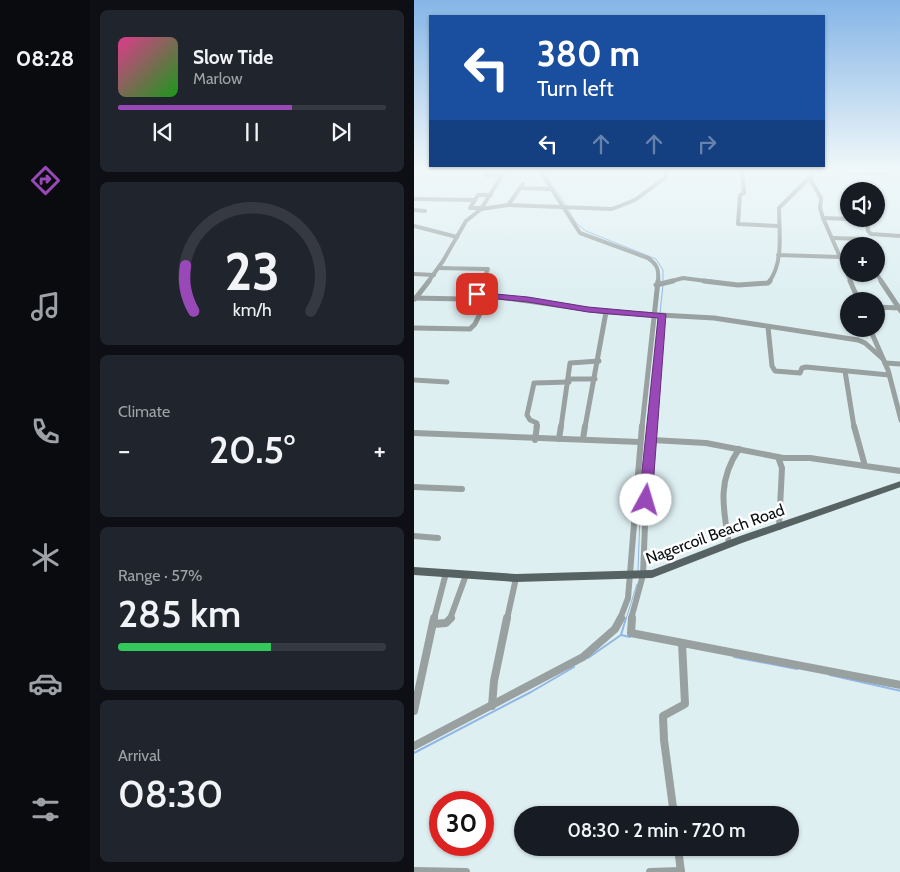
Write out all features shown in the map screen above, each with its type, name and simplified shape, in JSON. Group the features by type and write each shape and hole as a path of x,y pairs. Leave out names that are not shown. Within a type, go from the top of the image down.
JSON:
{"main road":[{"name":"Nagercoil Beach Road","path":"414,572 516,578 652,574 729,544 900,484"}],"street":[{"path":"415,299 439,268 466,221 478,212"},
{"path":"568,212 580,233 642,255 654,262 659,270 660,285 652,440 644,528 643,575 630,625 631,633 683,646 900,685"},
{"path":"739,212 738,224 779,226"},
{"path":"660,285 684,278 738,285 763,285 772,280 778,255 779,212"},
{"path":"778,255 840,257 821,212"},
{"path":"823,218 840,219"},
{"path":"414,226 457,237"},
{"path":"868,227 871,234 900,236"},
{"path":"832,238 840,238"},
{"path":"439,268 488,269 477,294"},
{"path":"414,274 434,275"},
{"path":"882,282 900,309"},
{"path":"415,299 460,299 467,294 477,294 606,312 658,316 691,315 861,341 884,361 900,364"},
{"path":"414,328 470,329 475,324 489,295"},
{"path":"885,308 900,309"},
{"path":"583,439 599,361 606,312"},
{"path":"414,746 583,657 612,633 622,616 628,598 640,442 658,316"},
{"path":"768,326 772,366 775,370 800,374 802,368 806,367 889,375"},
{"path":"874,337 889,375 900,420"},
{"path":"560,439 571,362 599,361"},
{"path":"845,371 853,422 865,466"},
{"path":"534,440 538,425 530,420 527,415 534,383 595,379"},
{"path":"414,380 447,382"},
{"path":"414,433 534,440 583,439 640,442"},
{"path":"652,440 706,442 778,457 810,458 900,471"},
{"path":"729,544 724,507 724,482 728,465 740,449"},
{"path":"778,457 782,468 778,527"},
{"path":"414,487 462,489"},
{"path":"414,536 438,538"},
{"path":"414,711 446,574"},
{"path":"434,624 446,623 450,620 466,575"},
{"path":"492,706 494,682 516,578"},
{"path":"673,806 664,740 663,716 666,712 685,704 683,646"},
{"path":"650,872 681,872 679,856"},
{"path":"414,871 466,872"}],"waterway":[{"path":"570,212 576,223 586,231 656,259 663,270 663,281"},
{"path":"660,313 663,285"},
{"path":"638,570 640,516 660,317"},
{"path":"626,619 637,584"},
{"path":"621,635 626,618"},
{"path":"588,658 621,635"},
{"path":"621,635 630,637"},
{"path":"734,657 797,669"},
{"path":"414,753 531,692 574,667"},
{"path":"830,675 901,691"}],"route":[{"path":"477,294 588,310 662,316 646,500"}]}
